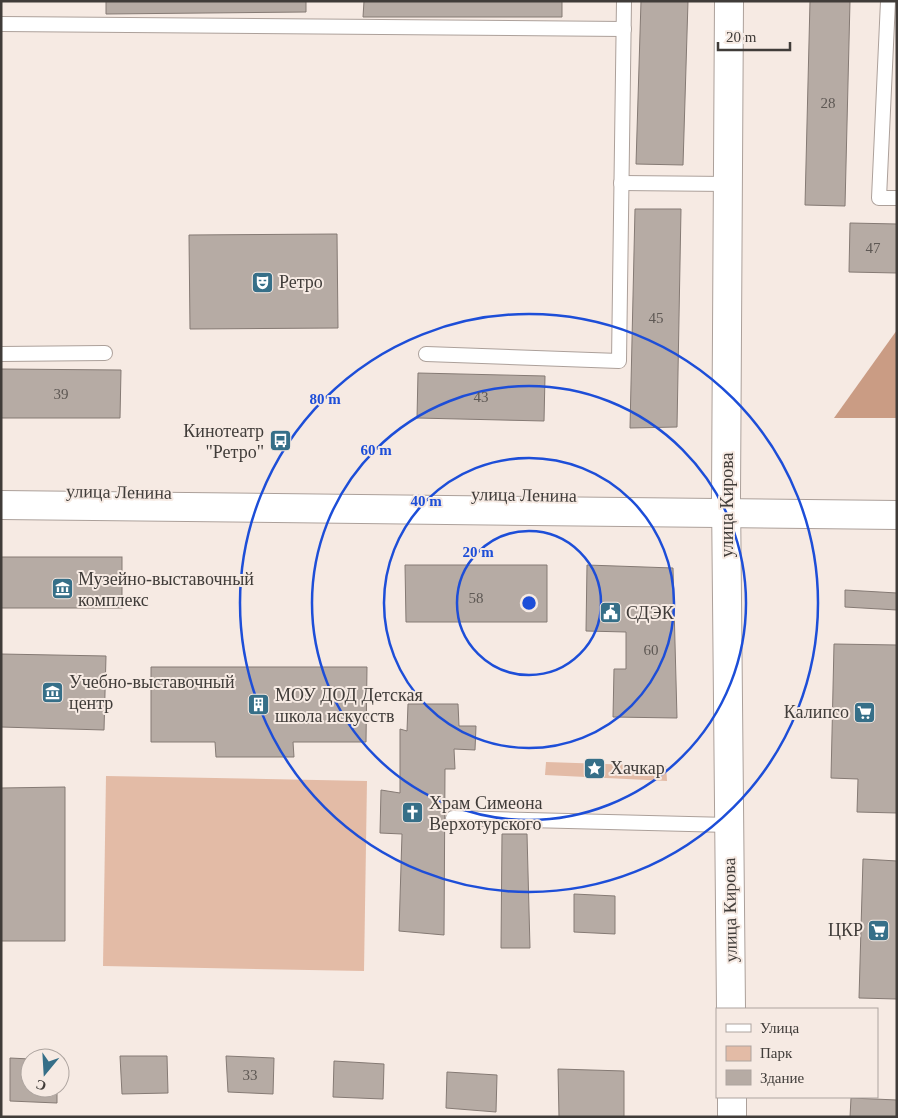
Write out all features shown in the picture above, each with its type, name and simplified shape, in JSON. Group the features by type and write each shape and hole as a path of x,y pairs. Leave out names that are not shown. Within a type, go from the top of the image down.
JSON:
{"main road":[{"name":"улица Кирова","path":"729,1 726,505 731,1008"},
{"name":"улица Ленина","path":"1,490 726,505 897,500"},
{"path":"1,505 726,505 897,515"},
{"path":"732,1098 732,1117"}],"lane":[{"path":"426,354 619,361 624,1"},
{"path":"888,1 879,198 897,198"},
{"path":"1,24 624,29"},
{"path":"621,183 728,184"},
{"path":"1,354 105,353"},
{"path":"453,818 729,825"}],"green space":[{"path":"546,762 666,766 667,781 545,775"},
{"path":"106,776 367,781 364,971 103,966"}],"shaded area":[{"path":"897,330 897,418 834,418"}],"building":[{"path":"106,1 306,1 306,12 106,14"},
{"path":"364,1 562,1 562,17 363,17"},
{"path":"641,1 688,1 683,165 636,164"},
{"path":"810,1 850,1 845,206 805,205"},
{"path":"635,209 681,209 677,427 630,428"},
{"path":"850,223 897,224 897,273 849,272"},
{"name":"Ретро","path":"337,234 338,328 190,329 189,235"},
{"path":"1,369 121,370 120,418 1,418"},
{"path":"418,373 545,376 544,421 417,418"},
{"name":"Музейно-выставочный комплекс","path":"1,557 122,557 122,608 1,608"},
{"path":"405,565 547,565 547,622 406,622"},
{"path":"587,565 673,568 677,718 613,717 614,669 626,669 626,632 586,631"},
{"path":"845,590 897,593 897,610 845,607"},
{"name":"Калипсо","path":"834,644 897,645 897,813 857,812 858,779 831,778"},
{"name":"Учебно-выставочный центр","path":"1,654 106,656 104,730 1,727"},
{"name":"МОУ ДОД Детская школа искусств","path":"151,667 367,667 366,742 293,742 294,757 216,757 215,742 151,742"},
{"name":"Храм Симеона Верхотурского","path":"408,704 458,704 459,726 476,726 475,750 454,749 455,769 445,769 444,935 399,931 402,834 380,833 381,790 400,793 400,729 407,731"},
{"path":"65,787 65,941 1,941 1,788"},
{"path":"502,834 527,834 530,948 501,948"},
{"name":"ЦКР","path":"863,859 897,861 897,999 859,998"},
{"path":"574,894 615,896 615,934 574,932"},
{"path":"120,1056 167,1056 168,1093 122,1094"},
{"path":"226,1056 274,1058 273,1094 228,1092"},
{"path":"10,1058 20,1058 20,1098 57,1098 57,1103 10,1101"},
{"path":"334,1061 384,1064 383,1099 333,1097"},
{"path":"558,1069 624,1071 624,1117 559,1117"},
{"path":"447,1072 497,1075 496,1112 446,1108"},
{"path":"851,1098 897,1100 897,1117 850,1117"}],"place":[{"name":"Ретро","path":"263,282"},
{"name":"Кинотеатр \"Ретро\"","path":"280,441"},
{"name":"Музейно-выставочный комплекс","path":"62,589"},
{"name":"СДЭК","path":"610,613"},
{"name":"Учебно-выставочный центр","path":"53,692"},
{"name":"МОУ ДОД Детская школа искусств","path":"259,705"},
{"name":"Калипсо","path":"865,712"},
{"name":"Хачкар","path":"594,768"},
{"name":"Храм Симеона Верхотурского","path":"413,813"},
{"name":"ЦКР","path":"879,930"}]}
